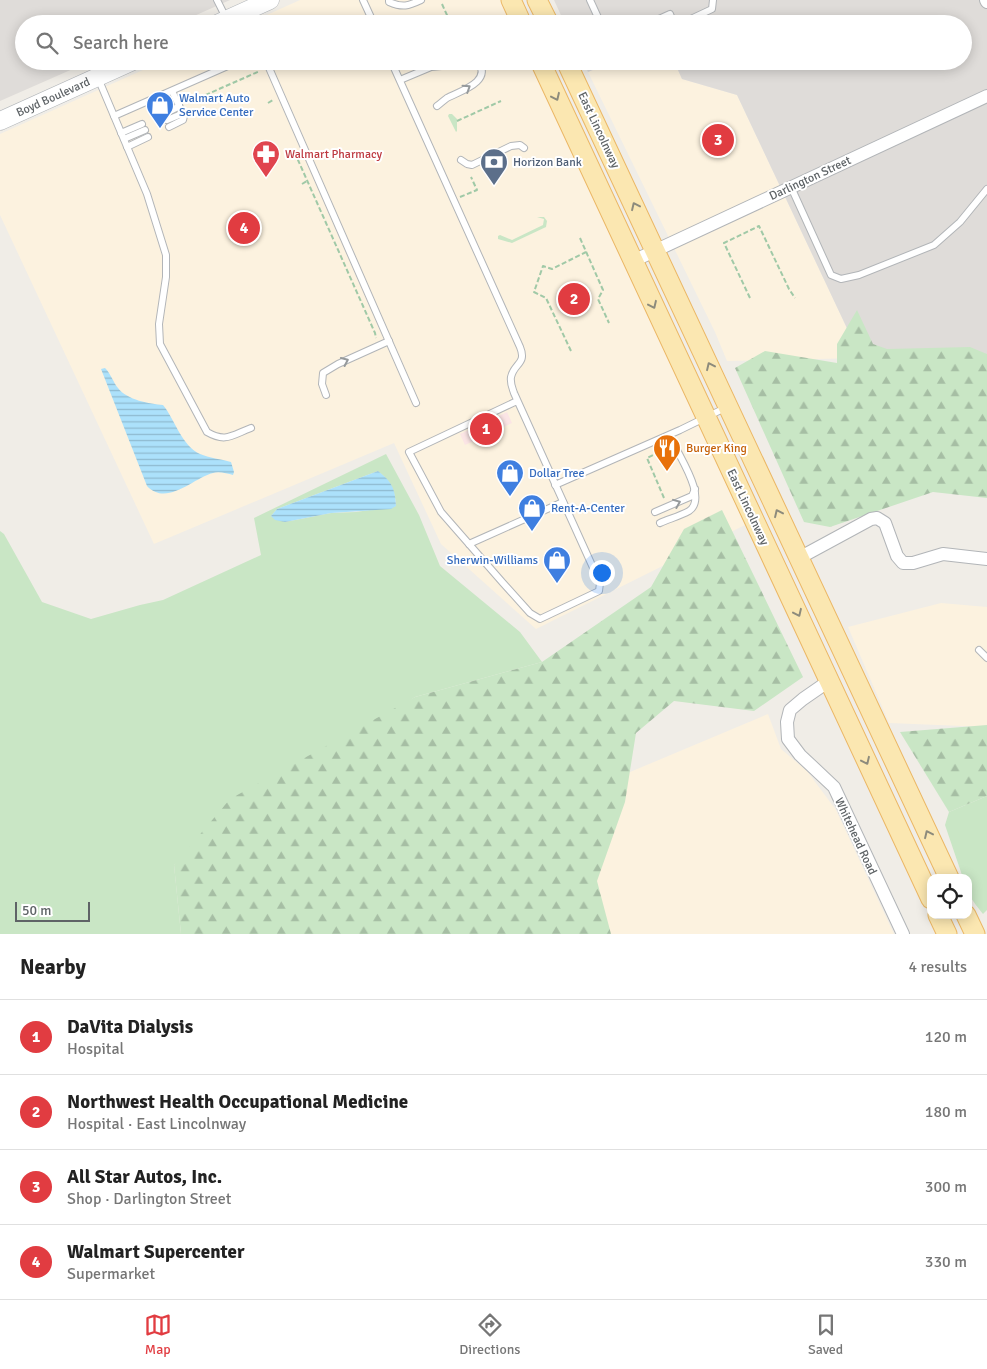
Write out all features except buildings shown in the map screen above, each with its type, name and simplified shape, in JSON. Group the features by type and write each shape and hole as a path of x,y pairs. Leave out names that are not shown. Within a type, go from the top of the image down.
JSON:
{"main road":[{"path":"511,0 518,15"},
{"path":"537,0 544,15"},
{"name":"East Lincolnway","path":"544,70 927,890"},
{"name":"East Lincolnway","path":"570,70 946,874"},
{"path":"573,133 595,122"},
{"path":"830,682 851,670"},
{"path":"940,919 947,934"},
{"path":"968,919 975,934"}],"street":[{"path":"245,15 270,0"},
{"name":"Boyd Boulevard","path":"0,121 113,70"},
{"name":"Darlington Street","path":"633,261 987,96"},
{"path":"799,558 878,518 885,523 897,556 903,562 913,563 942,554 987,559"},
{"name":"Whitehead Road","path":"830,682 803,699 790,710 787,722 788,739 800,755 834,787 903,934"}],"lane":[{"path":"217,0 220,15"},
{"path":"364,0 370,15"},
{"path":"389,0 397,5 406,6 421,0"},
{"path":"590,0 597,15"},
{"path":"699,15 712,9 712,0"},
{"path":"114,116 219,70"},
{"path":"270,70 416,403"},
{"path":"395,70 522,353 522,359 511,375 511,384 600,583 599,591 540,619 530,613 503,584 441,512 409,452 517,401"},
{"path":"400,80 425,70"},
{"path":"437,106 447,98 468,89 480,77 482,70"},
{"path":"98,77 147,194 166,255 166,277 159,324 160,344 207,432 217,438 227,437 251,428"},
{"path":"172,91 184,116 183,120 167,120 180,108"},
{"path":"123,136 143,127"},
{"path":"127,147 148,137"},
{"path":"461,160 472,165 511,146 520,145 524,148"},
{"path":"791,187 831,275 841,279 859,275 934,245 960,222 987,189"},
{"path":"326,395 322,384 323,373 338,364 389,341"},
{"path":"556,485 706,418 728,406"},
{"path":"660,523 690,510 696,503 695,489 675,446"},
{"path":"655,512 692,496 695,489"},
{"path":"469,544 563,502"},
{"path":"979,650 987,658"}],"path":[{"path":"442,4 447,15"},
{"path":"186,98 194,100 260,70"},
{"path":"268,103 274,100 270,93"},
{"path":"457,121 501,101"},
{"path":"296,152 379,345"},
{"path":"454,200 477,190 471,177"},
{"path":"302,184 307,180"},
{"path":"750,298 724,243 759,226 795,298"},
{"path":"580,238 603,290 598,299 610,323"},
{"path":"571,351 546,298 534,292 543,266 552,269 586,252"},
{"path":"664,498 647,458 675,446"}],"shaded area":[{"path":"0,0 230,0 196,15 15,15 15,70 71,70 0,101"},
{"path":"300,0 501,0 508,15 267,15"},
{"path":"554,0 987,0 987,359 861,358 737,95 682,79 678,70 972,70 972,15 561,15"},
{"path":"143,70 534,70 745,525 536,629 441,544 394,443 154,544 0,215 0,134"},
{"path":"593,70 678,70 682,79 737,95 861,358 727,361 715,332 588,72"},
{"path":"507,412 512,423 465,445 460,434"},
{"path":"941,603 987,607 987,727 889,723 848,627"},
{"path":"768,714 781,749 807,771 836,810 894,934 549,934 535,812"}],"green space":[{"path":"452,114 457,119 456,132 448,116"},
{"path":"537,217 544,217 547,221 546,227 512,243 498,239 500,235 512,240 543,225 544,219"},
{"path":"857,310 873,344 887,349 970,347 987,354 987,498 933,492 830,527 804,522 735,368 765,351 837,363 837,344"},
{"path":"386,454 419,515 440,566 520,632 542,662 415,697 174,865 181,934 0,934 0,531 4,534 42,602 91,619 163,600 261,555 254,518","holes":["378,471 389,482 393,490 396,506 356,512 331,513 285,522 271,516 277,509"]},
{"path":"722,510 803,677 754,711 674,701 636,733 625,802 597,881 611,934 181,934 174,865 230,799 415,697 542,662 651,587 684,529"},
{"path":"987,725 987,796 949,812 900,732"},
{"path":"987,796 987,910 983,914 972,898 972,874 962,874 945,825 949,812"}],"water":[{"path":"105,368 118,388 127,396 163,405 183,439 193,450 207,457 231,462 233,475 215,472 180,489 163,494 155,492 147,486 101,369"},
{"path":"378,471 390,482 394,490 396,506 391,509 331,513 285,522 275,520 271,516 277,509"}],"place":[{"name":"Walmart Auto Service Center","path":"160,129"},
{"name":"All Star Autos, Inc.","path":"718,140"},
{"name":"Walmart Pharmacy","path":"266,178"},
{"name":"Horizon Bank","path":"494,186"},
{"name":"Walmart Supercenter","path":"244,228"},
{"name":"Northwest Health Occupational Medicine","path":"574,299"},
{"name":"DaVita Dialysis","path":"486,429"},
{"name":"Burger King","path":"667,472"},
{"name":"Dollar Tree","path":"510,497"},
{"name":"Rent-A-Center","path":"532,532"},
{"name":"Sherwin-Williams","path":"557,584"}]}
